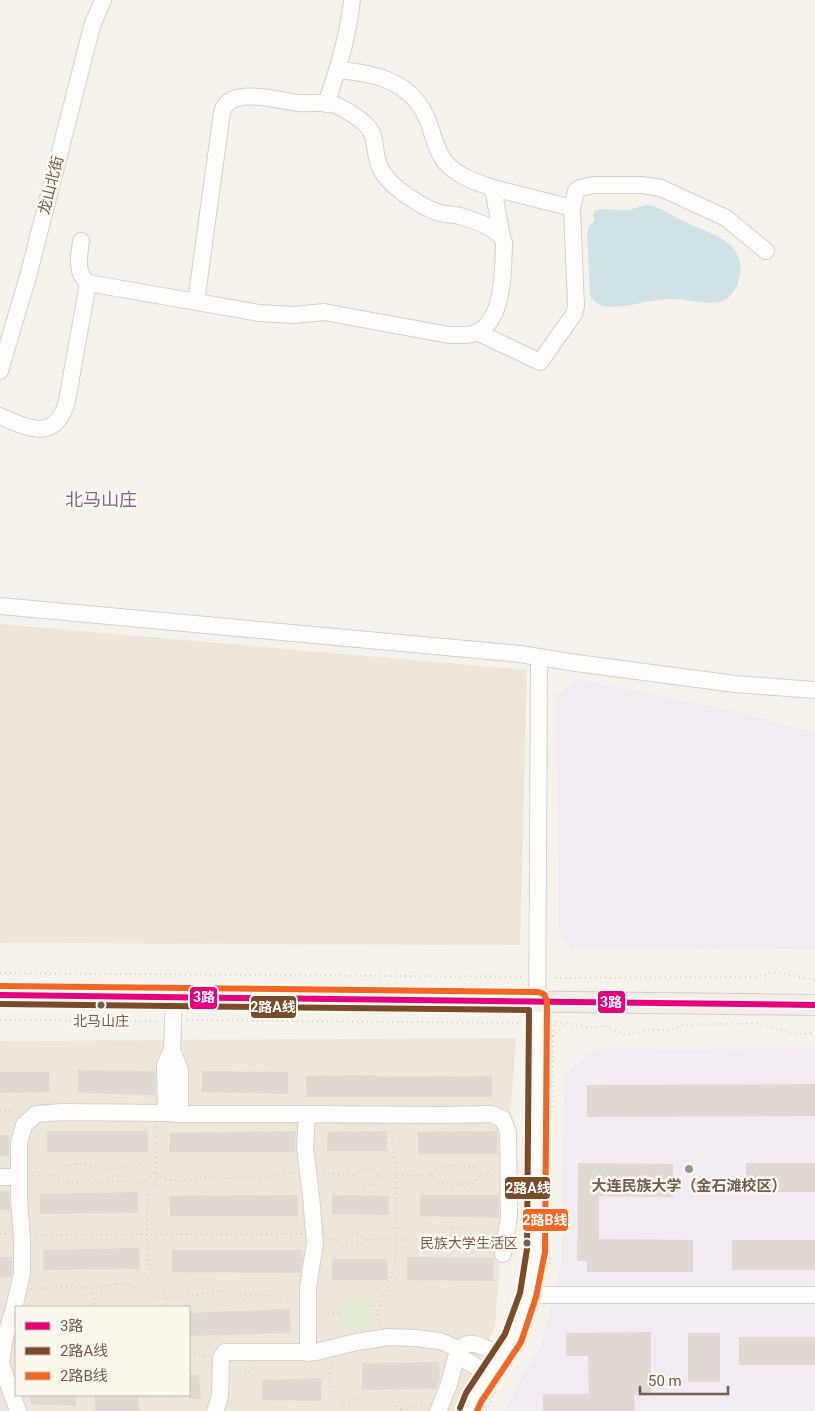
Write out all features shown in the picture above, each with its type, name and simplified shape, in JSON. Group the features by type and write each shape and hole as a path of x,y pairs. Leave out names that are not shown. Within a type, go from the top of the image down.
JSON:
{"main road":[{"path":"0,995 815,1005"}],"street":[{"name":"龙山北街","path":"0,371 29,273 92,26 103,0"},
{"path":"326,104 342,56 350,20 352,0"},
{"path":"337,70 376,75 390,81 403,90 420,106 445,162 464,177 493,188 572,208"},
{"path":"196,302 223,107 236,98 247,96 299,103 331,103 339,107 368,127 375,142 376,158 382,172 412,199 436,212 459,216 483,225 502,237"},
{"path":"477,332 540,362 574,314 576,306 572,208 576,191 580,188 593,185 642,185 656,187 726,218 766,250"},
{"path":"81,241 78,258 79,267 82,278 88,283 272,315 324,312 462,336 477,332 488,322 500,297 504,242 493,188"},
{"path":"0,416 26,428 46,428 57,424 64,412 67,401 88,283"},
{"path":"0,606 510,653 735,684 815,690"},
{"path":"468,1411 473,1398 513,1338 528,1295 536,1250 539,657"},
{"path":"169,1113 165,1065 172,1050 174,997"},
{"path":"18,1411 1,1364 4,1341 22,1273 19,1143 24,1125 36,1114 62,1112 491,1114 503,1118 508,1132 509,1217 503,1254"},
{"path":"307,1114 306,1148 314,1237 308,1293 308,1353"},
{"path":"0,1177 19,1177"},
{"path":"528,1295 815,1295"},
{"path":"218,1403 221,1358 225,1352 308,1353 383,1338 416,1338 440,1341 489,1374"},
{"path":"433,1410 448,1388 458,1352 468,1344 476,1344 502,1356"}],"path":[{"path":"555,978 756,977 776,972 815,980"},
{"path":"0,973 522,977"},
{"path":"0,1020 520,1023"},
{"path":"552,1116 553,1036 555,1022 593,1028 604,1024 625,1035 650,1029 667,1031 682,1026 757,1023 795,1034 815,1033"},
{"path":"553,1036 566,1023"},
{"path":"166,1306 166,1298 162,1286 151,1275 148,1252 147,1195 156,1181 157,1123 169,1113"},
{"path":"383,1338 377,1313 395,1264 396,1175 396,1159 390,1142 392,1131 384,1121 384,1115"},
{"path":"19,1177 54,1175 62,1167 79,1162 109,1169 138,1164 168,1180 186,1181 204,1177 224,1179 244,1177 267,1178 277,1173 353,1175 364,1167 374,1169 378,1177"},
{"path":"378,1177 430,1175 439,1167 456,1165 473,1167 483,1175 509,1176"},
{"path":"54,1175 60,1180 72,1183 103,1184 118,1181 144,1182 156,1172"},
{"path":"353,1175 362,1185 374,1185 378,1177"},
{"path":"430,1175 437,1182 452,1184 470,1184 483,1175"},
{"path":"434,1240 447,1229 460,1228 472,1235 505,1234"},
{"path":"334,1238 342,1232 353,1233 369,1239 434,1240 447,1246 464,1243 472,1235"},
{"path":"22,1235 148,1234 314,1237 334,1238 342,1245 359,1246 369,1239"},
{"path":"550,1254 550,1264"},
{"path":"19,1288 38,1290 99,1288 116,1284 129,1284 152,1296 166,1298 229,1290 241,1296 262,1294 277,1297 308,1293"},
{"path":"93,1288 93,1306"},
{"path":"369,1306 380,1306"},
{"path":"308,1312 339,1313"},
{"path":"335,1348 335,1357 330,1368 330,1384 344,1404 344,1411"},
{"path":"190,1352 221,1358"},
{"path":"218,1403 252,1370 264,1352"},
{"path":"344,1404 365,1396 392,1403 399,1410 422,1405 433,1410"}],"shaded area":[{"path":"647,205 715,235 732,247 738,256 740,266 739,279 734,291 727,299 713,303 663,299 613,307 597,304 593,301 590,295 587,233 589,226 594,221 594,211 601,209 628,210"},
{"path":"0,624 527,670 520,945 0,943"},
{"path":"577,679 743,713 815,733 815,949 571,948 559,935 556,697"},
{"path":"516,1038 495,1327 455,1411 0,1411 0,1041"},
{"name":"大连民族大学（金石滩校区）","path":"815,1048 815,1411 503,1411 542,1342 561,1264 564,1075 595,1049"}],"green space":[{"path":"339,1298 369,1299 369,1327 340,1327"}],"building":[{"path":"78,1070 155,1071 156,1095 78,1093"},
{"path":"202,1071 288,1072 288,1094 202,1092"},
{"path":"0,1072 49,1072 50,1092 0,1093"},
{"path":"377,1075 377,1077 492,1076 492,1097 307,1097 306,1076"},
{"path":"815,1084 815,1116 587,1117 587,1085"},
{"path":"47,1131 148,1131 148,1152 47,1152"},
{"path":"296,1131 295,1152 169,1152 170,1133"},
{"path":"387,1131 387,1151 327,1151 328,1132"},
{"path":"497,1131 498,1154 418,1154 418,1132"},
{"path":"0,1135 9,1135 9,1156 0,1156"},
{"path":"578,1163 673,1164 673,1197 599,1196 599,1239 693,1240 693,1272 587,1272 587,1261 577,1261"},
{"path":"746,1163 815,1163 815,1192 746,1192"},
{"path":"0,1191 9,1191 10,1210 0,1210"},
{"path":"138,1192 138,1213 40,1214 40,1194"},
{"path":"298,1195 298,1216 170,1216 169,1196"},
{"path":"332,1195 389,1196 389,1215 332,1214"},
{"path":"420,1195 499,1195 499,1218 420,1216"},
{"path":"732,1240 815,1240 815,1270 732,1270"},
{"path":"139,1248 140,1269 43,1270 43,1250"},
{"path":"172,1250 302,1250 303,1258 300,1273 172,1272"},
{"path":"0,1257 12,1257 11,1277 0,1278"},
{"path":"407,1257 494,1258 493,1281 407,1280"},
{"path":"332,1259 387,1259 388,1280 332,1280"},
{"path":"290,1309 291,1333 190,1336 190,1313"},
{"path":"651,1332 651,1394 634,1395 635,1411 543,1411 543,1394 589,1394 588,1356 566,1356 566,1333"},
{"path":"688,1333 720,1333 720,1382 688,1382"},
{"path":"739,1337 815,1337 815,1365 739,1365"},
{"path":"439,1362 440,1378 436,1389 362,1390 362,1363"},
{"path":"190,1375 199,1375 201,1399 189,1399"},
{"path":"322,1378 321,1401 262,1400 262,1380"},
{"path":"30,1396 76,1396 76,1406 31,1404"},
{"path":"95,1396 138,1396 139,1411 95,1411"}],"transit line":[{"name":"2路B线","path":"0,986 538,992 544,994 547,1001 545,1252 536,1297 521,1342 477,1411"},
{"name":"3路","path":"0,995 815,1005"},
{"name":"2路A线","path":"0,1004 529,1010 527,1249 520,1293 505,1334 466,1393 460,1408"}],"place":[{"name":"北马山庄","path":"101,1005"},
{"name":"大连民族大学（金石滩校区）","path":"689,1169"},
{"name":"民族大学生活区","path":"527,1243"}],"district":[{"name":"北马山庄","path":"101,500"}]}
